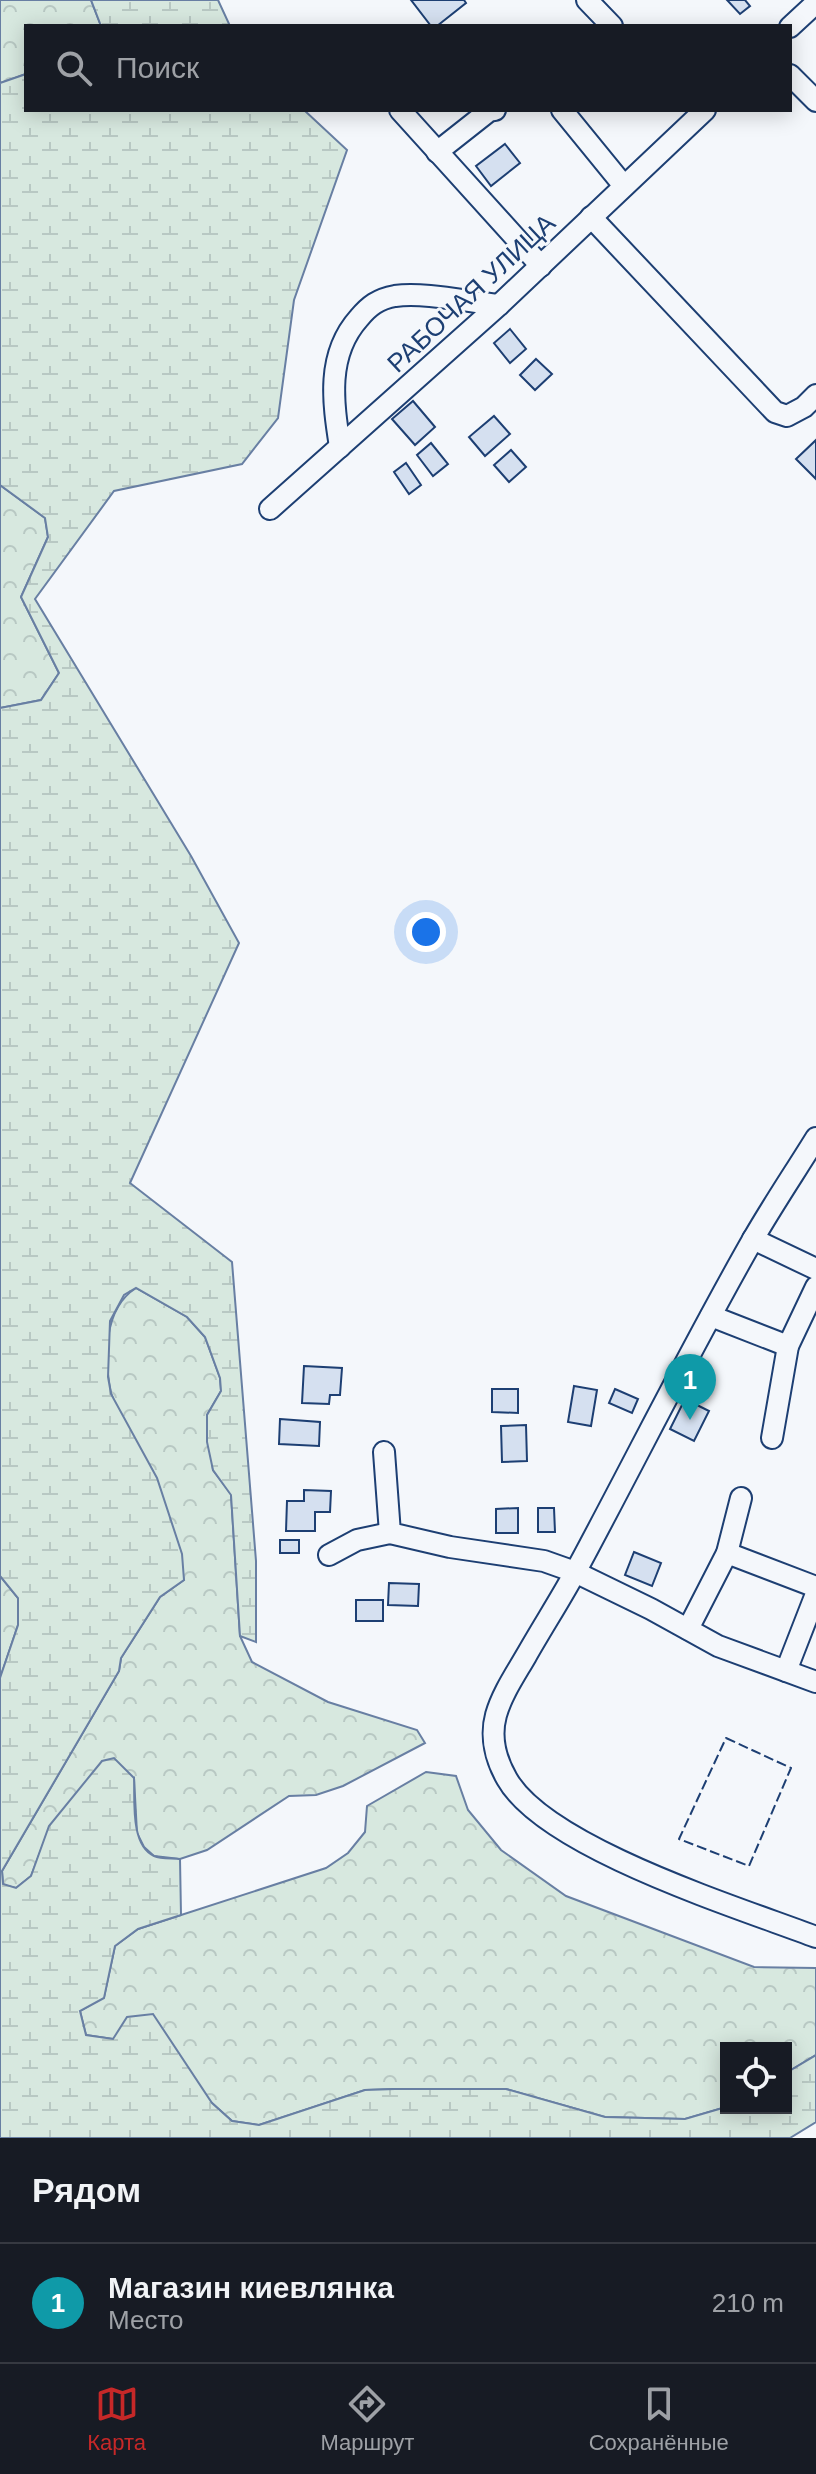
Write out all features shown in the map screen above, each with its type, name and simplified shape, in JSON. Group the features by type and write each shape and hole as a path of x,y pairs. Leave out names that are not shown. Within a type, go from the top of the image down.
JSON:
{"street":[{"path":"587,0 610,24"},
{"path":"792,25 816,3"},
{"path":"792,77 816,101"},
{"path":"402,112 541,266"},
{"path":"437,152 488,112"},
{"path":"564,112 624,186"},
{"name":"РАБОЧАЯ УЛИЦА","path":"270,509 499,305 702,112"},
{"path":"591,217 775,412 787,416 804,407 816,395"},
{"path":"340,447 333,395 338,354 344,334 372,304 405,296 499,305"},
{"path":"816,1138 753,1239 575,1572 506,1690 495,1716 493,1738 498,1761 508,1781 538,1812 601,1850 702,1896 816,1937"},
{"path":"753,1239 816,1269"},
{"path":"772,1438 788,1346 816,1287"},
{"path":"711,1316 788,1346"},
{"path":"384,1452 390,1533"},
{"path":"688,1629 727,1553 741,1498"},
{"path":"329,1555 357,1540 390,1533 450,1547 544,1561 575,1572 718,1646 816,1682"},
{"path":"727,1553 816,1587"},
{"path":"786,1671 816,1594"}],"green space":[{"path":"0,0 91,0 100,24 24,24 24,75 0,83"},
{"path":"91,0 218,0 229,24 100,24"},
{"path":"24,75 24,112 306,112 347,150 294,300 278,418 242,464 114,491 35,599 191,856 239,943 130,1183 232,1262 256,1561 256,1642 240,1636 231,1495 213,1470 207,1442 207,1415 221,1391 220,1378 205,1337 187,1317 136,1288 124,1295 110,1321 108,1377 111,1394 157,1478 182,1554 184,1580 160,1597 121,1658 119,1671 2,1871 3,1884 16,1888 31,1876 49,1826 102,1761 114,1758 134,1778 135,1821 146,1850 154,1856 180,1859 181,1915 138,1929 115,1946 104,1998 80,2011 86,2035 113,2039 127,2017 153,2014 212,2103 232,2121 259,2125 365,2090 395,2089 506,2089 605,2117 685,2119 720,2109 720,2114 792,2114 792,2069 816,2055 816,2122 790,2138 0,2138 0,1678 18,1625 18,1598 0,1576 0,708 41,700 59,673 21,597 48,537 45,518 0,485 0,83"},
{"path":"0,485 45,518 48,537 21,597 59,673 41,700 0,708"},
{"path":"136,1288 187,1317 205,1337 220,1378 221,1391 207,1415 213,1470 231,1494 240,1636 252,1662 328,1702 417,1730 425,1743 343,1786 316,1795 289,1796 207,1850 180,1859 154,1856 144,1847 137,1833 134,1778 50,1826 31,1876 16,1888 3,1885 2,1871 119,1671 121,1658 160,1597 184,1580 111,1393 107,1365 108,1336 117,1308"},
{"path":"0,1576 18,1598 18,1625 0,1678"},
{"path":"426,1772 456,1776 468,1810 501,1850 566,1896 754,1967 816,1968 816,2055 792,2069 792,2042 720,2042 720,2109 685,2119 605,2117 506,2089 395,2089 365,2090 259,2125 232,2121 212,2103 113,2039 86,2035 80,2011 104,1997 115,1946 138,1929 326,1868 348,1853 365,1832 367,1806"}],"building":[{"path":"411,0 464,0 466,3 440,24 429,24"},
{"path":"727,0 745,0 750,6 740,14"},
{"path":"505,144 520,163 491,186 476,166"},
{"path":"510,329 526,349 510,363 494,343"},
{"path":"536,359 552,374 535,390 520,375"},
{"path":"413,401 435,427 415,445 392,419"},
{"path":"494,416 510,434 485,456 469,437"},
{"path":"816,440 816,479 796,459"},
{"path":"431,443 448,464 433,476 417,455"},
{"path":"511,450 526,467 509,482 494,465"},
{"path":"406,463 421,485 409,494 394,472"},
{"path":"304,1366 342,1368 340,1395 330,1395 329,1404 302,1403"},
{"path":"574,1386 597,1390 591,1426 568,1422"},
{"path":"492,1389 518,1389 518,1413 492,1412"},
{"path":"615,1389 638,1399 632,1413 609,1403"},
{"path":"685,1399 709,1411 694,1441 670,1429"},
{"path":"280,1419 320,1422 319,1446 279,1444"},
{"path":"526,1425 527,1461 502,1462 501,1426"},
{"path":"304,1490 331,1491 330,1512 315,1512 315,1531 286,1531 287,1501 304,1501"},
{"path":"518,1508 518,1533 496,1533 496,1509"},
{"path":"538,1508 554,1508 555,1532 538,1532"},
{"path":"280,1540 299,1540 299,1553 280,1553"},
{"path":"634,1552 661,1563 652,1586 625,1575"},
{"path":"389,1583 419,1584 418,1606 388,1605"},
{"path":"356,1600 383,1600 383,1621 356,1621"}],"fence":[{"path":"726,1738 791,1768 749,1866 679,1839 726,1738"}],"place":[{"name":"Магазин киевлянка","path":"690,1420"}]}
